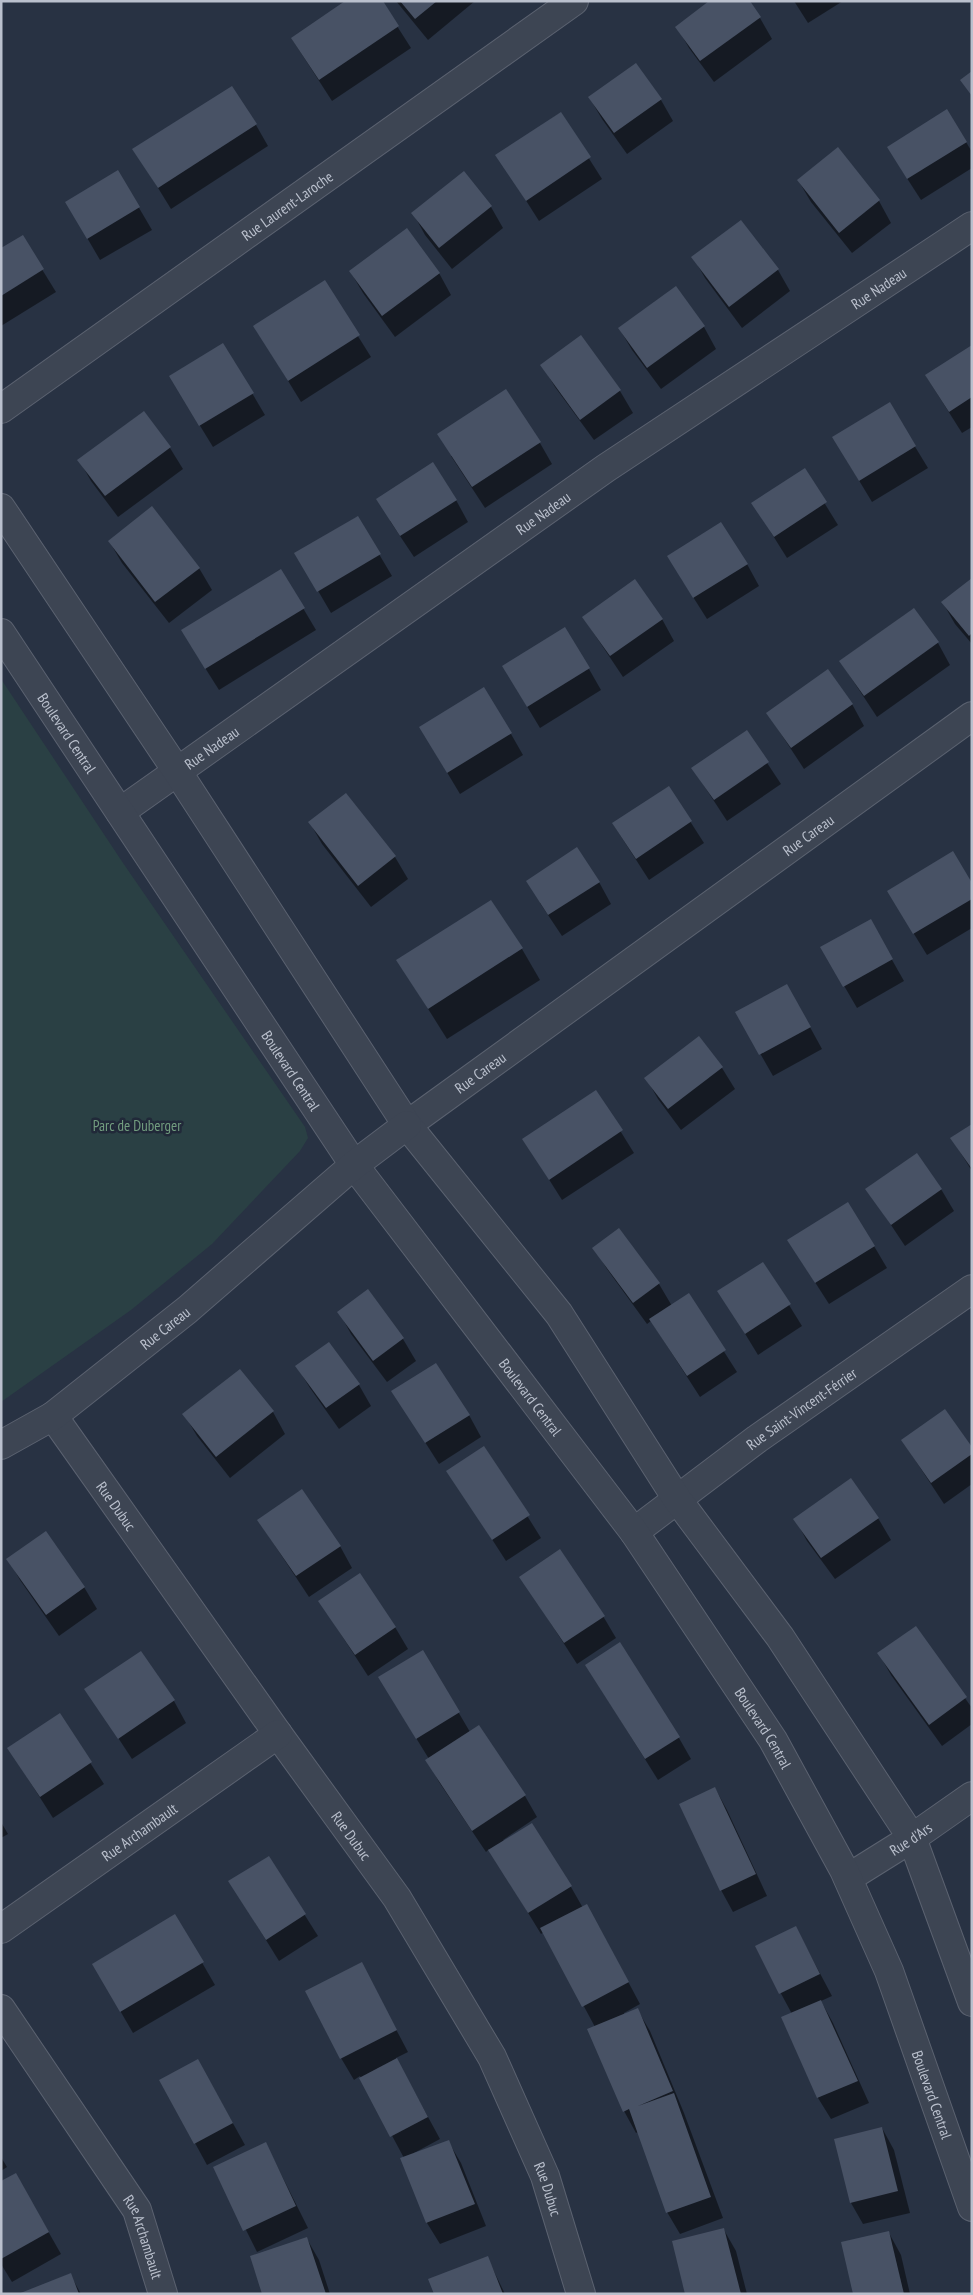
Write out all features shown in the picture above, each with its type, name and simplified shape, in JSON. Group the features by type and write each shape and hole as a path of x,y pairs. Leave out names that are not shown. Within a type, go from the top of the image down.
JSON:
{"street":[{"name":"Rue Laurent-Laroche","path":"1,409 574,1"},
{"name":"Rue Nadeau","path":"120,812 606,468 972,226"},
{"path":"1,508 178,771 407,1124 559,1314 677,1499 780,1637 912,1838 972,2002"},
{"name":"Boulevard Central","path":"1,634 354,1165 634,1532 772,1740 848,1878 889,1971 972,2207"},
{"name":"Rue Careau","path":"1,1444 53,1416 187,1310 354,1165 407,1124 972,716"},
{"name":"Rue Saint-Vincent-Férrier","path":"634,1532 757,1439 972,1289"},
{"name":"Rue Dubuc","path":"53,1416 278,1734 397,1898 492,2057 545,2176 581,2294"},
{"name":"Rue Archambault","path":"1,1929 278,1734"},
{"name":"Rue d'Ars","path":"848,1878 912,1838 972,1796"},
{"name":"Rue Archambault","path":"1,2009 137,2210 163,2294"}],"green space":[{"name":"Parc de Duberger","path":"1,679 123,863 305,1127 308,1138 300,1151 212,1244 131,1310 1,1402"}],"building":[{"path":"345,1 383,1 399,26 319,80 291,38"},
{"path":"400,1 437,1 415,19"},
{"path":"709,1 750,1 761,17 700,61 675,27"},
{"path":"636,63 662,99 614,133 588,97"},
{"path":"972,71 972,96 960,80"},
{"path":"232,86 257,124 158,188 132,149"},
{"path":"947,109 967,142 907,179 887,147"},
{"path":"561,112 591,157 526,201 495,155"},
{"path":"838,147 880,200 839,233 797,180"},
{"path":"118,170 140,207 87,239 65,202"},
{"path":"464,171 492,206 439,248 411,213"},
{"path":"741,220 779,269 729,307 691,257"},
{"path":"407,228 440,273 382,316 349,271"},
{"path":"23,235 44,269 1,296 1,248"},
{"path":"325,280 360,335 288,381 253,326"},
{"path":"676,286 705,326 647,368 618,328"},
{"path":"581,335 621,390 580,420 540,365"},
{"path":"223,343 254,393 199,426 169,376"},
{"path":"972,345 972,397 949,412 925,375"},
{"path":"506,389 541,442 472,487 437,434"},
{"path":"890,402 916,446 859,481 832,437"},
{"path":"144,411 171,447 105,496 77,460"},
{"path":"433,462 457,500 400,536 376,499"},
{"path":"805,468 827,502 774,537 751,503"},
{"path":"152,506 200,568 155,602 108,541"},
{"path":"358,516 381,554 317,592 294,553"},
{"path":"721,522 748,564 693,598 667,556"},
{"path":"281,569 305,608 205,669 181,630"},
{"path":"972,578 972,633 969,636 941,602"},
{"path":"635,579 663,619 610,656 582,617"},
{"path":"914,608 939,642 864,696 839,661"},
{"path":"565,627 590,668 527,707 502,666"},
{"path":"828,669 853,704 791,748 766,713"},
{"path":"484,687 512,733 447,773 419,727"},
{"path":"747,730 769,762 714,800 691,768"},
{"path":"669,786 692,821 636,859 612,823"},
{"path":"346,793 396,856 358,886 308,822"},
{"path":"577,847 600,882 548,915 526,881"},
{"path":"953,851 972,883 972,899 913,934 887,891"},
{"path":"491,900 523,948 428,1009 396,960"},
{"path":"871,919 893,959 843,987 820,947"},
{"path":"787,984 811,1027 759,1055 735,1012"},
{"path":"699,1036 723,1067 668,1109 644,1078"},
{"path":"596,1090 623,1130 549,1180 522,1139"},
{"path":"972,1124 972,1169 950,1138"},
{"path":"917,1153 942,1189 891,1225 865,1189"},
{"path":"848,1202 875,1246 815,1283 787,1240"},
{"path":"619,1228 660,1283 633,1303 592,1248"},
{"path":"763,1262 791,1304 745,1334 717,1291"},
{"path":"368,1289 404,1338 373,1361 337,1312"},
{"path":"689,1293 726,1350 687,1376 649,1319"},
{"path":"329,1342 360,1384 326,1408 295,1366"},
{"path":"436,1363 470,1415 425,1443 391,1391"},
{"path":"240,1369 274,1411 216,1457 182,1414"},
{"path":"945,1409 972,1447 972,1454 931,1483 901,1440"},
{"path":"484,1446 530,1515 492,1540 446,1471"},
{"path":"851,1478 879,1518 821,1558 793,1519"},
{"path":"302,1489 341,1546 296,1576 257,1520"},
{"path":"46,1531 85,1587 46,1615 6,1559"},
{"path":"560,1549 605,1616 564,1643 519,1577"},
{"path":"360,1573 396,1627 355,1655 318,1601"},
{"path":"916,1626 967,1697 929,1725 877,1653"},
{"path":"620,1642 680,1737 645,1759 585,1665"},
{"path":"423,1650 460,1712 416,1739 378,1677"},
{"path":"141,1651 175,1700 118,1739 84,1689"},
{"path":"60,1713 92,1762 40,1797 7,1748"},
{"path":"479,1725 526,1795 472,1831 425,1760"},
{"path":"715,1787 756,1874 720,1891 679,1804"},
{"path":"532,1823 572,1886 528,1913 488,1850"},
{"path":"269,1856 306,1914 266,1940 228,1881"},
{"path":"587,1904 629,1982 582,2007 540,1928"},
{"path":"175,1914 204,1962 120,2012 92,1964"},
{"path":"796,1926 820,1974 779,1994 755,1946"},
{"path":"362,1962 397,2030 340,2059 305,1991"},
{"path":"821,2000 858,2081 817,2098 781,2017"},
{"path":"638,2008 673,2091 638,2106 674,2093 711,2197 666,2213 629,2109 623,2112 587,2029"},
{"path":"397,2058 428,2117 390,2137 359,2078"},
{"path":"198,2059 233,2123 194,2144 159,2080"},
{"path":"882,2127 898,2191 850,2203 834,2139"},
{"path":"449,2140 475,2204 426,2223 400,2158"},
{"path":"266,2142 296,2206 243,2231 213,2167"},
{"path":"16,2173 49,2232 1,2259 1,2181"},
{"path":"724,2228 741,2294 685,2294 672,2241"},
{"path":"889,2231 904,2294 853,2294 841,2242"},
{"path":"307,2237 326,2294 262,2294 250,2256"},
{"path":"488,2256 503,2294 434,2294 428,2279"},
{"path":"71,2273 79,2294 18,2294"}]}
